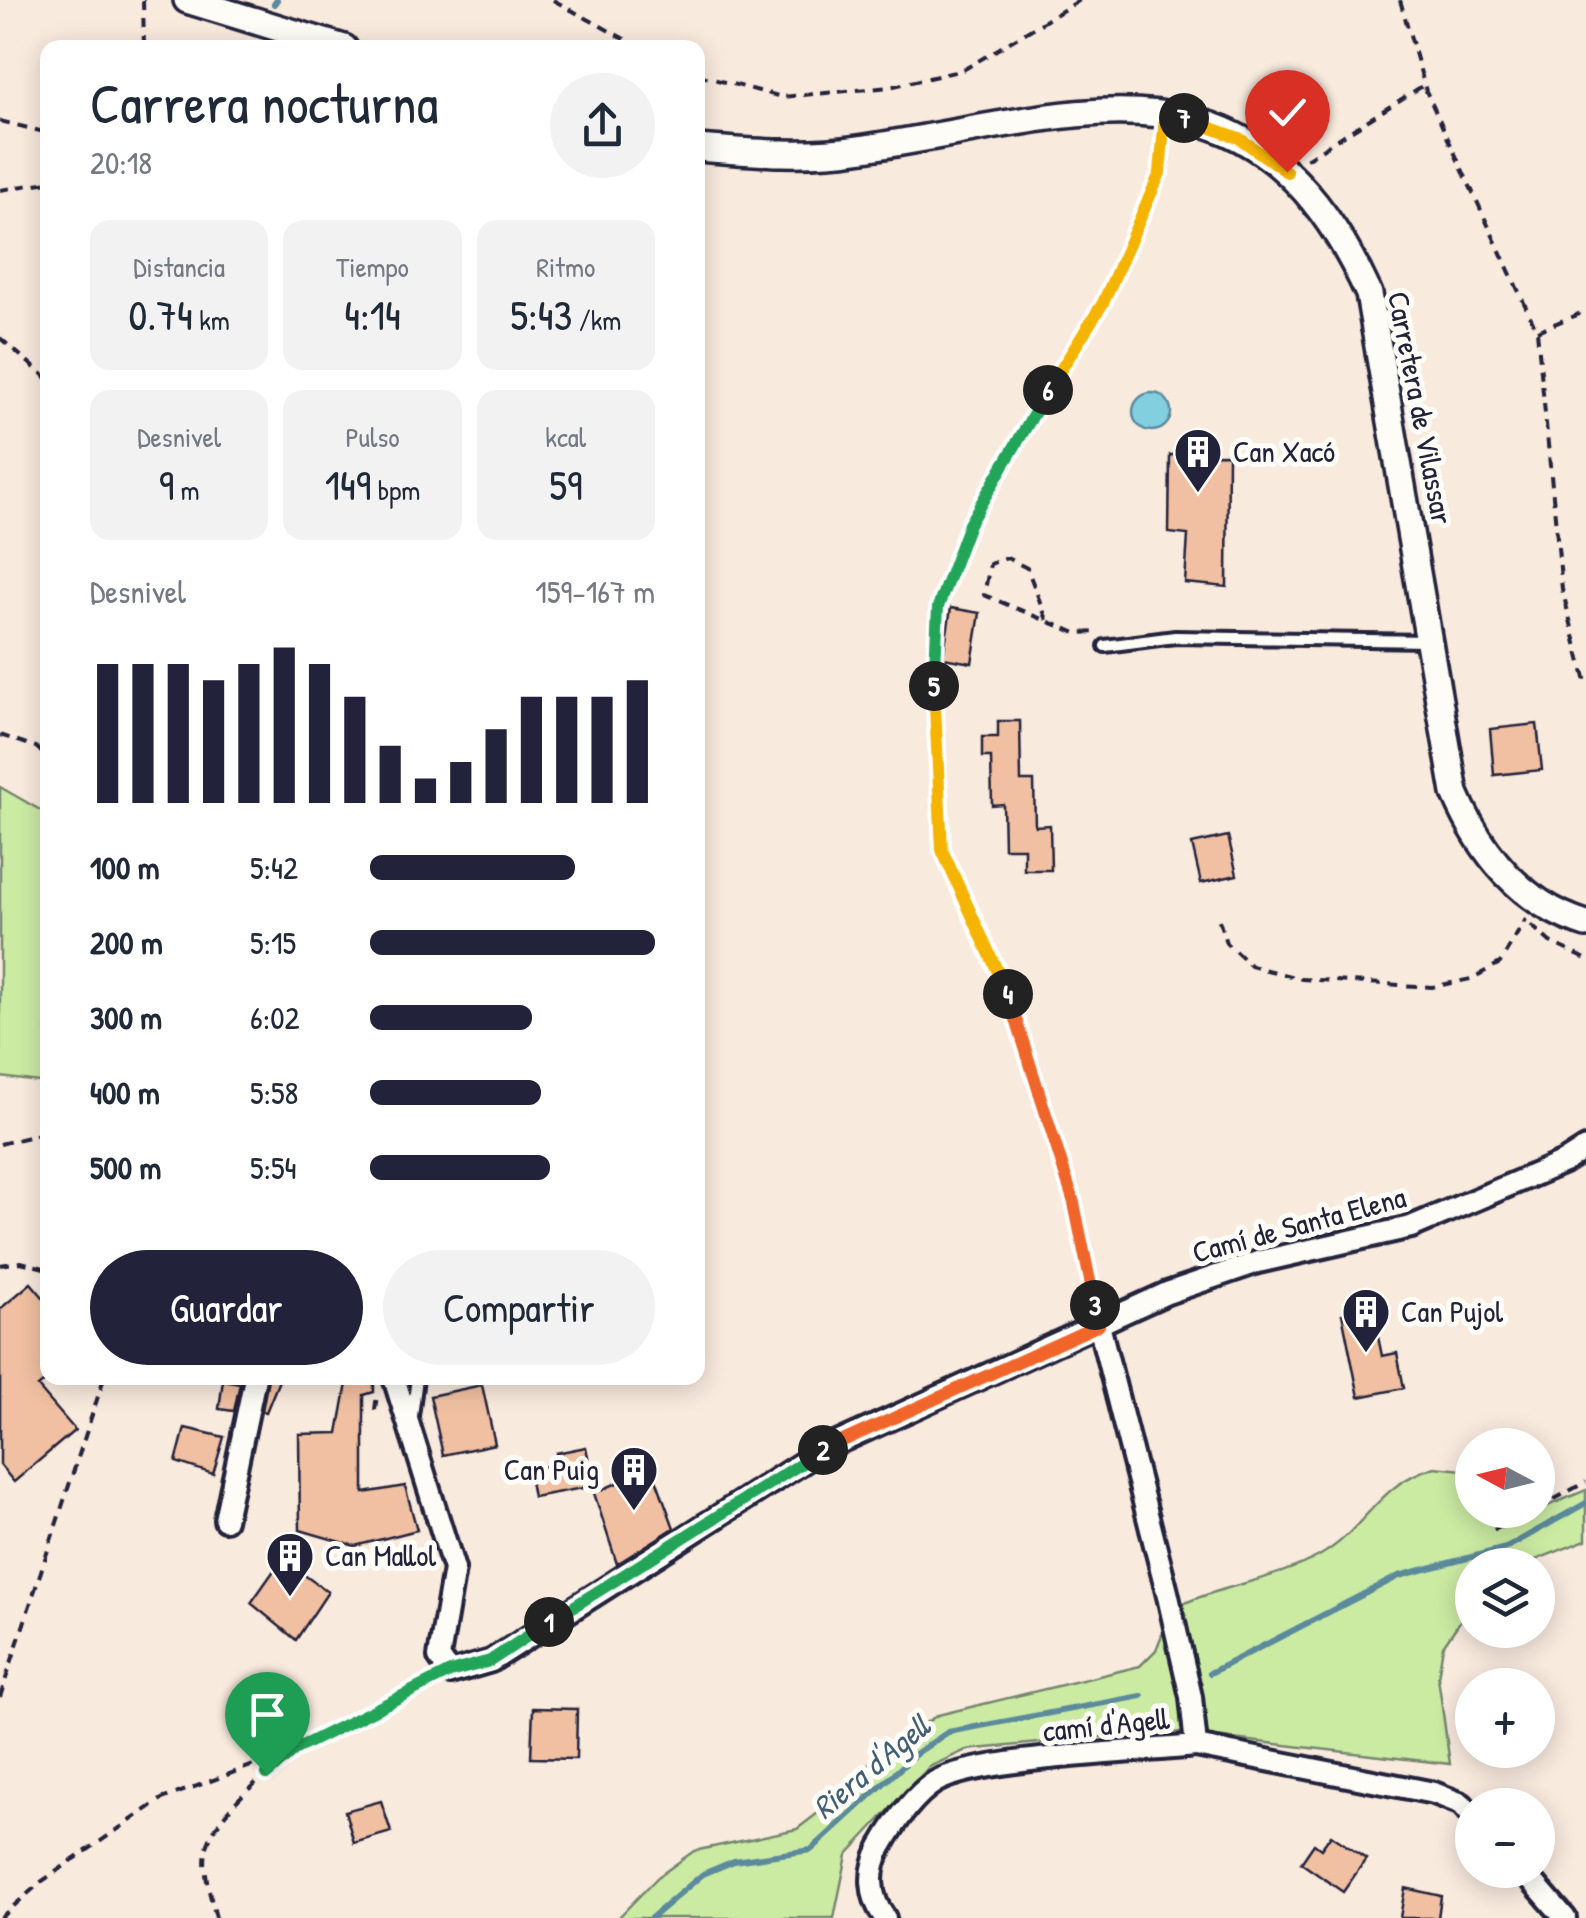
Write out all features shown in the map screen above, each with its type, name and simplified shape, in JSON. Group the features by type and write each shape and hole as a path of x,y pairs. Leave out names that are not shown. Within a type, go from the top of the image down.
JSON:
{"street":[{"path":"187,0 318,40"},
{"name":"Carretera de Vilassar","path":"705,149 775,154 853,150 1094,109 1165,115 1239,138 1287,172 1318,202 1347,246 1369,294 1455,792 1472,834 1501,871 1534,899 1586,924"},
{"name":"Camí de Santa Elena","path":"450,1672 490,1661 824,1449 1167,1294 1258,1262 1411,1228 1586,1148"},
{"name":"camí d'Agell","path":"885,1918 872,1902 872,1862 894,1822 934,1782 971,1769 1196,1746 1191,1697 1167,1592 1099,1325"},
{"path":"225,1520 254,1385"},
{"path":"396,1385 454,1569 438,1657 450,1672"},
{"path":"1196,1746 1434,1793 1455,1801"},
{"path":"1538,1888 1565,1918"}],"lane":[{"path":"1105,646 1175,637 1428,641"},
{"path":"412,1432 415,1385"}],"path":[{"path":"143,0 144,40"},
{"path":"553,0 626,40"},
{"path":"705,77 782,97 890,87 963,70 1080,0"},
{"path":"1400,0 1424,85 1537,331 1562,589 1586,682"},
{"path":"1287,172 1424,85"},
{"path":"1099,1325 1074,1203 1015,1009 942,850 932,709 938,607 969,524 1103,303 1160,173 1165,115"},
{"path":"0,121 40,131"},
{"path":"0,190 40,183"},
{"path":"1537,331 1586,311"},
{"path":"0,338 40,373"},
{"path":"1047,620 1027,568 1007,558 990,564 984,595 1076,632 1106,632"},
{"path":"0,735 40,751"},
{"path":"1220,920 1226,943 1251,966 1302,979 1432,987 1471,978 1500,963 1528,915 1530,925 1550,942 1586,959"},
{"path":"0,1144 40,1134"},
{"path":"0,1265 21,1262 40,1267"},
{"path":"0,1697 102,1385"},
{"path":"1555,1499 1586,1482"},
{"path":"1494,1530 1498,1528"},
{"path":"0,1918 41,1882 162,1799 294,1750 450,1672"},
{"path":"216,1918 207,1881 207,1848 239,1801 294,1750"}],"green space":[{"path":"0,787 40,810 40,1082 0,1077"},
{"path":"1435,1467 1455,1469 1455,1528 1555,1528 1555,1503 1586,1490 1586,1540 1555,1552 1555,1548 1455,1548 1455,1629 1443,1646 1438,1677 1450,1764 1163,1731 966,1750 929,1767 847,1855 834,1918 618,1918 658,1877 694,1851 797,1829 843,1794 877,1754 938,1715 1140,1666 1156,1650 1172,1609 1319,1556 1349,1533 1385,1495 1415,1474"}],"water":[{"path":"1152,393 1166,398 1171,412 1166,426 1152,431 1138,426 1133,412 1138,398"}],"building":[{"name":"Can Xacó","path":"1228,454 1227,587 1185,583 1188,535 1169,533 1170,455"},
{"path":"951,608 980,613 972,663 943,658"},
{"path":"998,721 1020,721 1021,781 1034,781 1035,826 1050,825 1051,870 1024,870 1024,848 1004,848 1003,804 992,805 991,757 982,757 982,737 998,737"},
{"path":"1537,724 1542,770 1494,775 1490,729"},
{"path":"1228,836 1237,875 1201,883 1192,844"},
{"path":"31,1283 40,1294 38,1387 75,1430 14,1482 0,1465 0,1309"},
{"name":"Can Pujol","path":"1372,1308 1382,1356 1397,1353 1404,1388 1359,1397 1342,1314"},
{"path":"222,1385 240,1385 234,1411 219,1409"},
{"path":"267,1385 277,1385 266,1412 262,1411"},
{"path":"347,1385 374,1385 374,1392 364,1395 364,1493 405,1486 417,1530 355,1546 300,1530 299,1434 338,1433"},
{"path":"482,1385 495,1444 443,1455 430,1396"},
{"path":"185,1428 224,1437 213,1474 176,1462"},
{"path":"586,1447 594,1486 533,1497 528,1470 558,1464 556,1453"},
{"name":"Can Puig","path":"652,1468 674,1528 617,1564 594,1493"},
{"name":"Can Mallol","path":"282,1559 328,1592 296,1640 251,1603"},
{"path":"533,1708 577,1709 576,1759 531,1758"},
{"path":"381,1801 391,1832 354,1843 345,1811"},
{"path":"1331,1835 1366,1859 1343,1892 1301,1863 1314,1844 1321,1849"},
{"path":"1405,1888 1441,1896 1438,1918 1400,1918"}],"waterway":[{"path":"274,4 277,0"},
{"name":"Riera d'Agell","path":"1210,1673 1399,1576 1506,1548 1586,1503"},
{"name":"Riera d'Agell","path":"651,1918 703,1874 734,1861 811,1850 917,1753 948,1732 1142,1696"}],"place":[{"name":"Can Xacó","path":"1198,494"},
{"name":"Can Pujol","path":"1366,1354"},
{"name":"Can Puig","path":"634,1512"},
{"name":"Can Mallol","path":"290,1598"}],"route":[{"path":"267,1774 294,1750 321,1740 450,1672 490,1661 824,1449 1099,1325 1074,1203 1015,1009 942,850 932,709 938,607 969,524 1020,434 1103,303 1160,173 1165,115 1192,120 1239,138 1287,172"}]}
